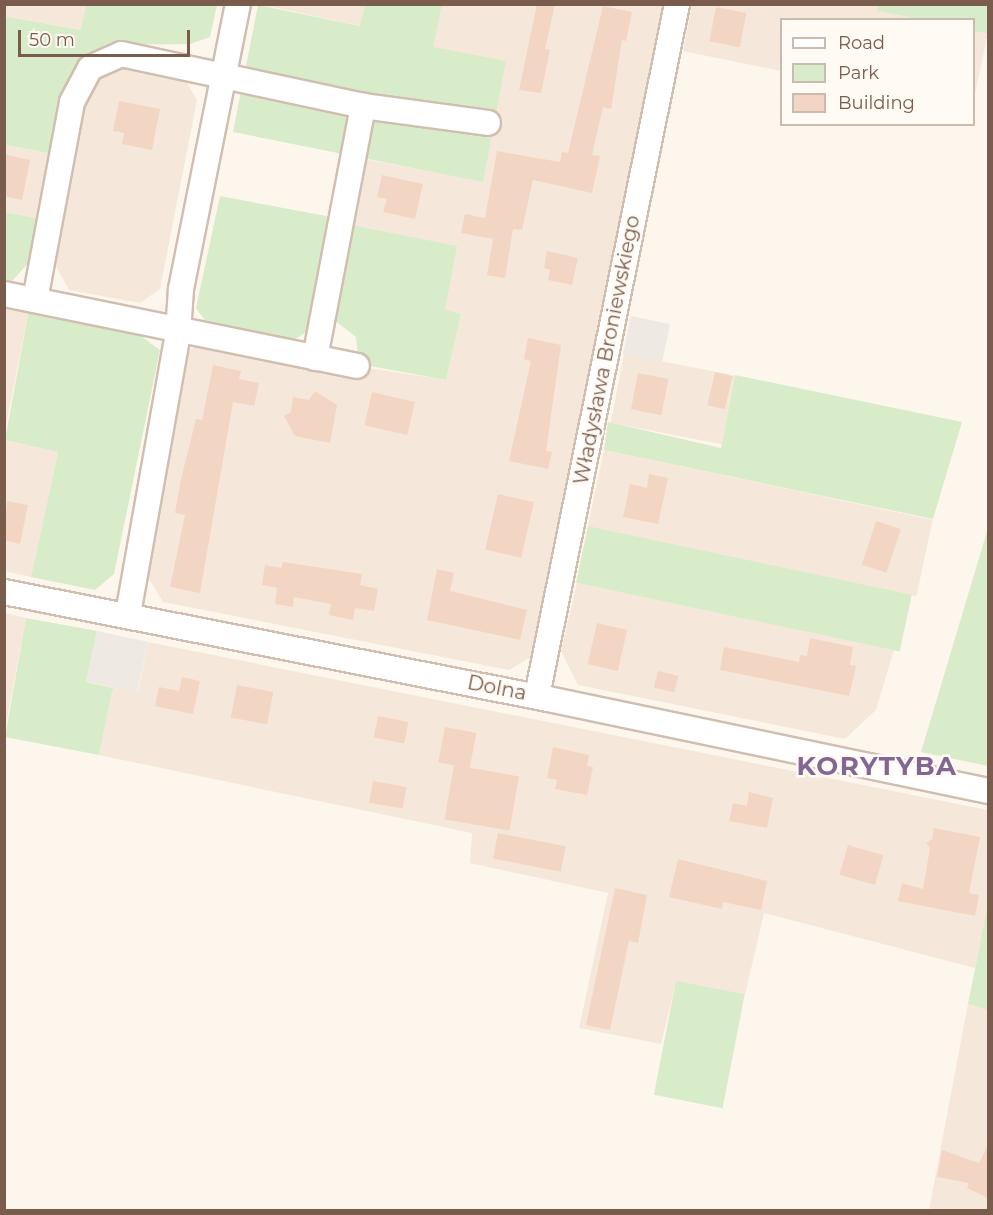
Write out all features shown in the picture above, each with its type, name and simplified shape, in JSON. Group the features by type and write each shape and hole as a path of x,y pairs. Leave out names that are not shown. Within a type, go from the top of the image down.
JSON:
{"street":[{"path":"128,614 178,332 181,289 238,4"},
{"name":"Władysława Broniewskiego","path":"537,696 677,4"},
{"path":"35,300 72,102 90,68 121,54 363,106 488,123"},
{"path":"315,358 363,106"},
{"path":"4,294 178,332 357,366"},
{"name":"Dolna","path":"4,592 128,614 537,696 988,791"}],"shaded area":[{"path":"258,4 365,5 361,26"},
{"path":"4,5 86,5 82,30 5,16"},
{"path":"442,5 663,5 531,657 509,670 163,602 145,572 188,351 201,342 446,380 461,314 445,311 351,225 364,159 483,181 432,47"},
{"path":"692,5 878,5 878,11 914,18 780,18 780,71 683,51"},
{"path":"975,31 988,34 975,94"},
{"path":"114,65 184,78 197,100 160,289 140,303 69,290 53,261 86,86"},
{"path":"4,145 53,154 41,219 5,212"},
{"path":"5,304 29,309 5,430"},
{"path":"631,316 670,324 662,362 623,354"},
{"path":"624,354 735,376 722,444 611,423"},
{"path":"5,440 58,452 31,577 5,571"},
{"path":"604,450 933,520 916,596 588,526"},
{"path":"577,583 894,650 876,710 845,739 578,685 561,651"},
{"path":"5,613 26,618 5,730"},
{"path":"97,631 148,642 137,693 86,682"},
{"path":"148,642 988,810 988,910 975,968 764,913 745,995 676,982 661,1044 579,1028 608,893 470,863 472,833 99,755 113,688 138,692"},
{"path":"968,1004 988,1010 988,1210 929,1210"}],"green space":[{"path":"86,5 217,5 210,37 190,44 107,45 75,71 53,154 5,145 4,16 81,30"},
{"path":"258,5 360,26 365,5 442,5 433,47 506,61 483,182 233,132"},
{"path":"878,5 988,5 988,34 975,31 975,18 914,18 877,11"},
{"path":"220,196 331,217 308,331 292,341 206,322 196,308"},
{"path":"4,212 41,219 33,258 12,281 5,279"},
{"path":"351,225 457,246 445,310 461,314 446,380 359,364 356,337 334,320"},
{"path":"29,309 134,331 160,350 114,574 95,590 31,577 58,452 5,440"},
{"path":"735,375 962,422 933,519 604,450 608,422 721,448"},
{"path":"588,526 912,595 900,652 576,583"},
{"path":"988,528 988,766 921,752"},
{"path":"26,618 97,631 86,682 113,688 99,755 5,737"},
{"path":"988,910 988,1010 968,1004"},
{"path":"676,981 745,994 723,1108 654,1095"}],"building":[{"path":"537,4 555,4 545,49 550,50 541,93 519,90"},
{"path":"603,6 632,12 626,41 622,40 611,109 603,107 592,155 600,156 592,193 533,180 522,230 513,229 505,278 487,275 493,239 461,233 465,214 485,218 497,151 560,162 562,152 568,153"},
{"path":"716,7 746,13 740,47 709,41"},
{"path":"119,101 160,109 152,150 122,144 124,133 113,131"},
{"path":"4,154 30,160 22,200 4,196"},
{"path":"382,175 423,184 415,219 383,212 387,199 377,197"},
{"path":"547,251 578,258 572,285 548,280 550,270 544,268"},
{"path":"528,338 561,345 546,451 552,452 548,469 509,461 531,361 524,359"},
{"path":"213,365 241,371 239,379 259,383 254,406 233,402 200,593 170,587 185,515 175,513 181,479 196,419 202,420"},
{"path":"715,372 733,376 725,409 707,405"},
{"path":"638,373 668,379 661,415 631,409"},
{"path":"315,391 337,405 330,443 295,436 284,416 291,412 293,397 309,400"},
{"path":"372,392 415,402 407,435 364,425"},
{"path":"649,474 668,478 658,524 623,517 630,484 647,488"},
{"path":"498,494 534,502 521,558 485,550"},
{"path":"7,501 28,505 20,544 4,540"},
{"path":"876,521 901,529 887,573 862,565"},
{"path":"283,562 362,574 360,585 378,589 374,611 355,608 353,620 329,615 331,604 294,597 293,607 275,604 277,588 262,585 265,565 281,568"},
{"path":"437,569 454,573 450,591 527,610 520,640 427,620"},
{"path":"597,623 627,630 618,671 588,664"},
{"path":"810,638 853,647 850,665 856,666 849,696 720,670 724,647 799,662 800,655 807,656"},
{"path":"658,671 678,676 674,693 654,687"},
{"path":"182,677 200,681 193,714 155,706 159,687 179,691"},
{"path":"237,685 273,692 267,724 231,717"},
{"path":"378,716 408,722 404,744 374,738"},
{"path":"445,727 476,733 470,768 438,762"},
{"path":"553,747 589,755 587,766 593,767 587,795 555,789 557,780 547,778"},
{"path":"454,765 519,776 509,831 444,819"},
{"path":"373,781 406,787 403,809 369,803"},
{"path":"749,792 773,798 767,828 729,821 733,803 747,806"},
{"path":"934,828 980,837 969,893 979,895 975,916 898,901 902,883 923,889 930,848 926,843 932,839"},
{"path":"498,833 566,846 561,872 493,859"},
{"path":"848,845 884,855 875,885 839,875"},
{"path":"678,859 767,881 761,910 723,902 722,909 669,897"},
{"path":"615,888 647,895 638,943 629,941 610,1030 586,1025"},
{"path":"988,1144 988,1198 967,1188 969,1183 937,1177 942,1150 979,1163"}],"district":[{"name":"KORYTYBA","path":"877,767"}]}
